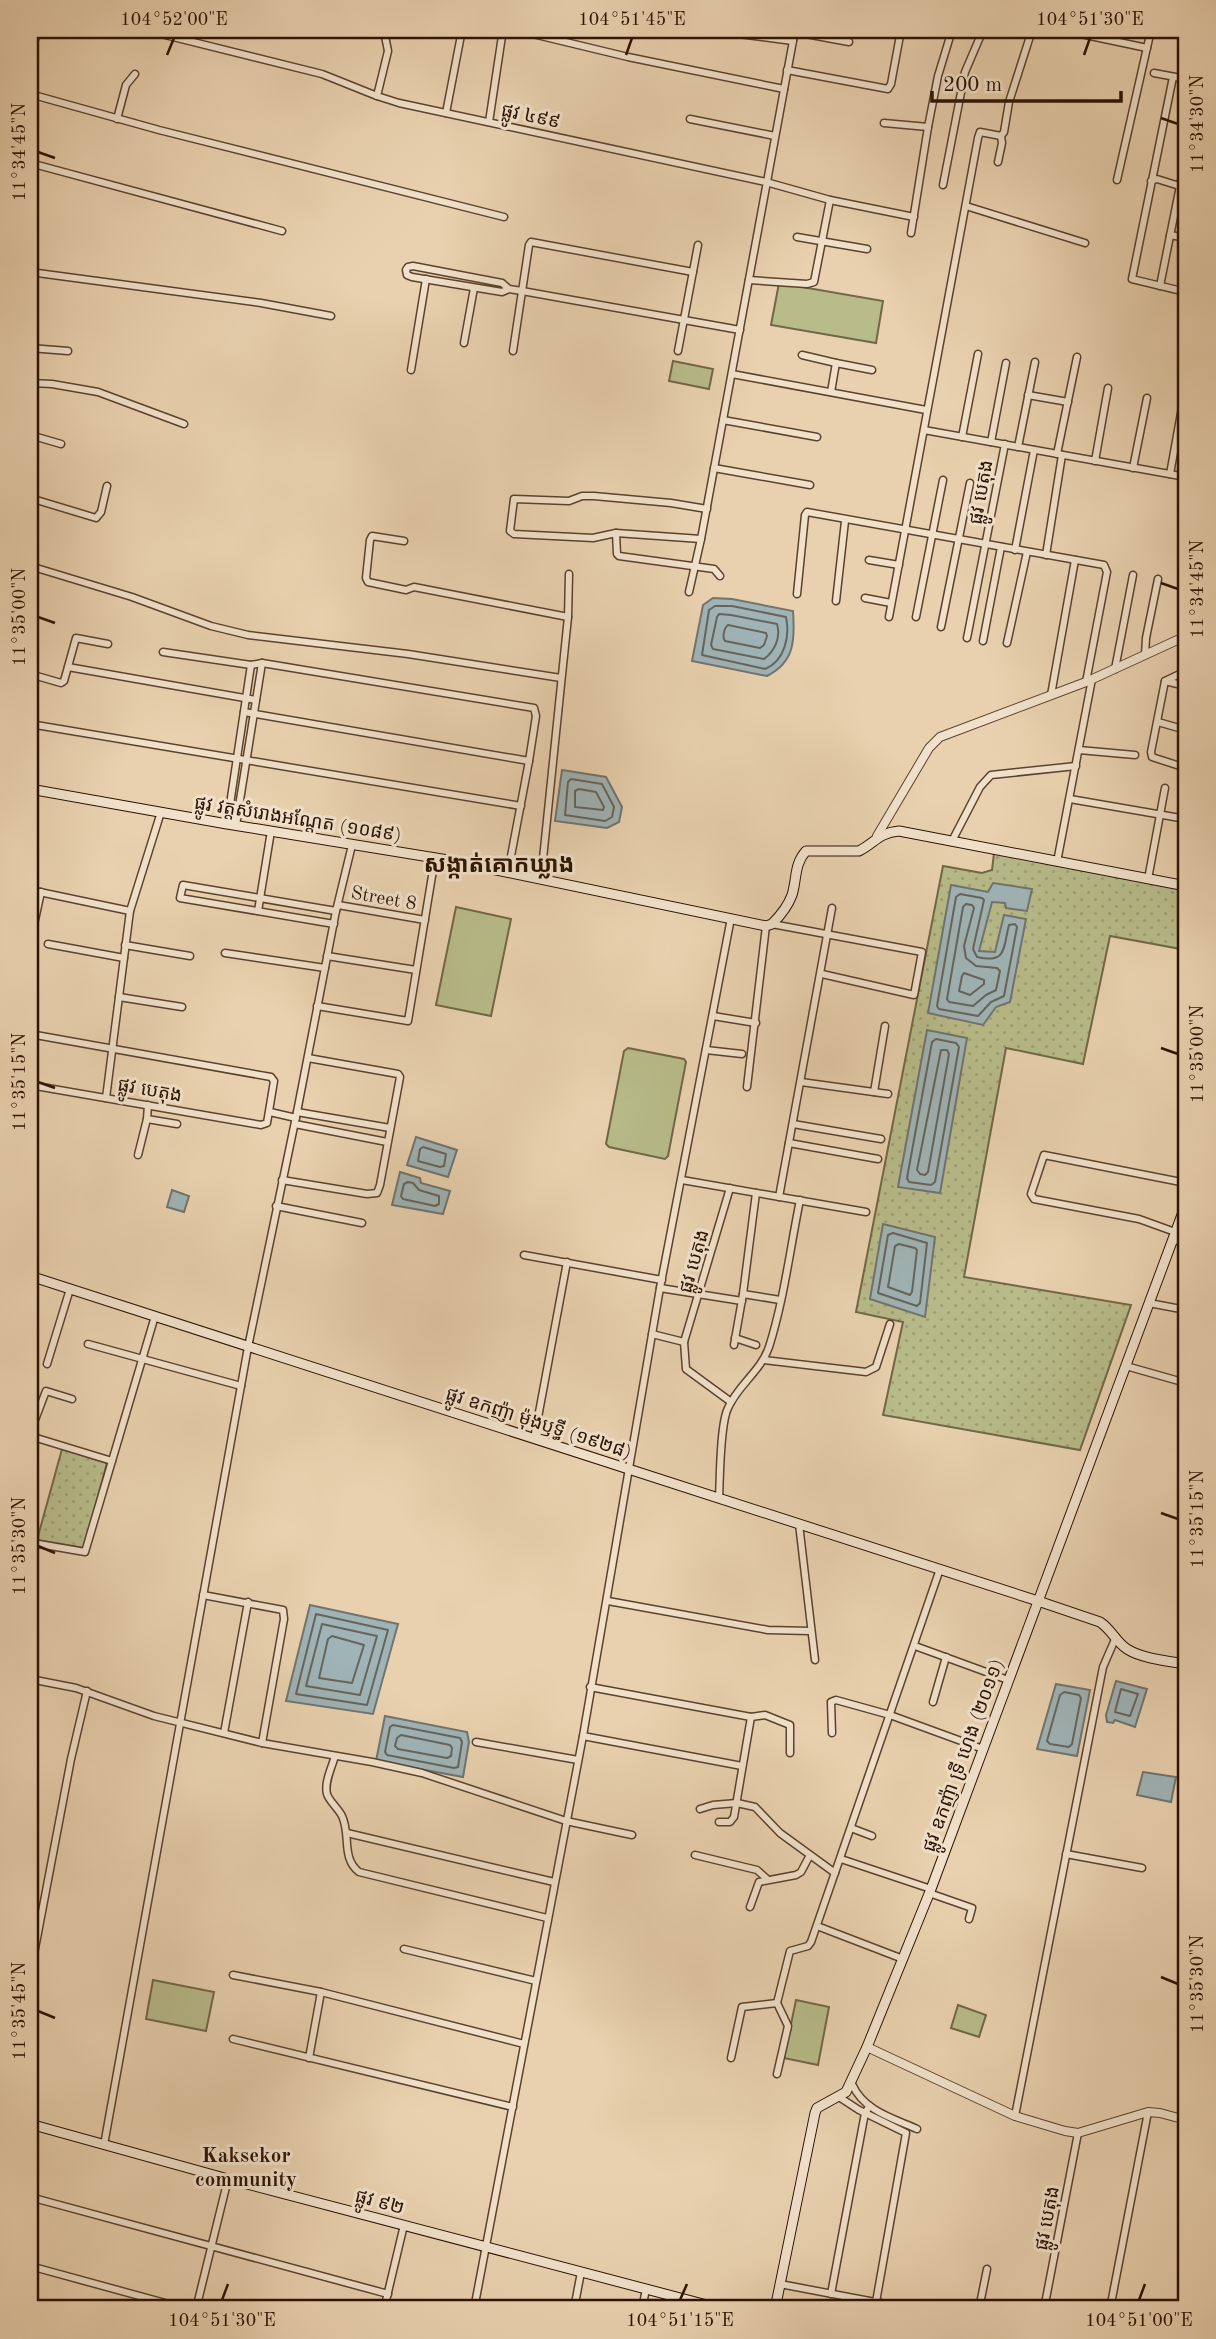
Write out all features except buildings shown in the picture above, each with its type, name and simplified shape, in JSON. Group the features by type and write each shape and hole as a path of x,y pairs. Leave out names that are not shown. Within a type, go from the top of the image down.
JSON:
{"main road":[{"name":"ផ្លូវ វត្តសំរោងអណ្ដែត (១០៨៩)","path":"30,789 435,858 769,925"},
{"path":"769,925 786,907 792,895 796,868 803,853 859,851 877,836 899,831 1186,886"},
{"name":"ផ្លូវ ឧកញ៉ា ទ្រី ហេង (២០១១)","path":"775,2309 815,2113 817,2108 839,2097 852,2084 930,1891 1186,1204"},
{"name":"ផ្លូវ ឧកញ៉ា ម៉ុងឫទ្ធី (១៩២៨)","path":"30,1276 1038,1601 1100,1622 1108,1627 1126,1649 1186,1664"},
{"name":"ផ្លូវ ៩២","path":"32,2124 709,2308 722,2309"}],"street":[{"path":"30,55 38,30"},
{"name":"ផ្លូវ ៤៩៩","path":"145,30 322,74 377,96 446,113 914,217"},
{"path":"377,96 388,51 386,30"},
{"path":"446,113 462,30"},
{"path":"489,122 502,36 507,30"},
{"path":"516,30 546,34 628,57 784,89"},
{"path":"707,30 793,41"},
{"path":"788,70 888,89 901,30"},
{"path":"911,233 928,127 952,30"},
{"path":"943,185 965,72 984,30"},
{"path":"998,162 1009,102 1032,30"},
{"path":"1062,30 1147,48"},
{"path":"1117,180 1151,30"},
{"path":"689,592 795,31 849,42"},
{"path":"1154,73 1186,79"},
{"path":"117,119 126,85 135,74"},
{"path":"1173,77 1132,279 1186,292"},
{"path":"30,94 117,119 504,218"},
{"path":"690,119 775,136"},
{"path":"884,123 928,127"},
{"path":"889,617 980,132 1001,136"},
{"path":"1160,286 1186,156"},
{"path":"30,163 282,231"},
{"path":"1153,181 1157,179 1181,187"},
{"path":"749,281 811,283 817,276 830,200"},
{"path":"965,206 1085,243"},
{"path":"1170,235 1186,238"},
{"path":"797,237 867,249"},
{"path":"513,351 531,242 693,272"},
{"path":"678,351 698,244"},
{"path":"509,289 502,292 474,288 407,275 406,270 413,266 502,283 509,289 740,330"},
{"path":"30,272 261,303 331,316"},
{"path":"411,370 426,279"},
{"path":"464,343 474,288"},
{"path":"30,348 68,351"},
{"path":"802,355 872,370"},
{"path":"962,437 978,355"},
{"path":"1046,555 1059,454 1077,357"},
{"path":"1018,447 1035,362"},
{"path":"831,392 836,363"},
{"path":"991,442 1006,363"},
{"path":"732,374 926,410"},
{"path":"30,383 98,392 184,424"},
{"path":"1095,461 1108,388"},
{"path":"1028,395 1068,402"},
{"path":"1133,468 1147,398"},
{"path":"1170,474 1183,402"},
{"path":"723,419 817,437"},
{"path":"924,430 1186,477"},
{"path":"30,435 61,444"},
{"name":"ផ្លូវ បេតុង","path":"967,638 1005,444"},
{"path":"1015,550 1034,450"},
{"path":"714,468 810,485"},
{"path":"916,617 943,480"},
{"path":"941,627 970,483"},
{"path":"30,498 96,518 101,512 107,486"},
{"path":"701,539 616,533 593,538 514,534 510,531 514,499 569,501 582,496 594,496 706,509"},
{"path":"797,594 807,512 845,521 1104,565 1107,572 1079,750 1057,862"},
{"path":"836,601 845,521"},
{"path":"616,533 619,555 714,569 720,576"},
{"path":"404,541 372,536 367,565 368,582 407,590 414,587 452,593 568,617"},
{"path":"983,641 1001,547"},
{"path":"1007,643 1027,552"},
{"path":"869,560 899,565"},
{"path":"1051,695 1075,560"},
{"path":"30,566 132,597 211,626 248,635 408,654 561,678"},
{"path":"541,878 568,617 569,574"},
{"path":"1115,669 1133,575"},
{"path":"1145,655 1158,579"},
{"path":"865,598 891,603"},
{"path":"877,836 924,755 940,737 1089,680 1186,636"},
{"path":"30,674 61,683 64,681 76,638 108,644"},
{"path":"163,652 251,665 262,663 529,705 534,708 536,716 522,806 508,872"},
{"path":"231,825 246,760 262,663"},
{"path":"231,825 237,758 251,665"},
{"path":"68,667 256,699"},
{"path":"1166,681 1186,671"},
{"path":"1166,681 1186,686"},
{"path":"1166,681 1152,757 1186,768"},
{"path":"244,712 529,761"},
{"path":"1158,722 1186,730"},
{"path":"30,724 522,806"},
{"path":"1079,750 1135,755"},
{"path":"952,841 980,787 991,775 1076,766"},
{"path":"1148,878 1165,788"},
{"path":"1070,799 1186,819"},
{"path":"106,1098 130,911 161,812"},
{"path":"271,831 258,911 334,924"},
{"path":"104,2145 248,1347 352,845"},
{"path":"317,1006 408,1021 435,858"},
{"name":"Street 8","path":"258,911 180,898 183,885 260,899 425,920"},
{"path":"30,890 130,911"},
{"path":"33,929 41,892"},
{"path":"779,1197 832,908"},
{"path":"474,2309 608,1601 661,1284 731,918"},
{"path":"747,1087 769,925 828,933 922,952 914,995 822,974"},
{"path":"48,944 124,958"},
{"path":"125,945 190,956"},
{"path":"225,953 325,968"},
{"path":"327,956 416,970"},
{"path":"119,997 182,1007"},
{"path":"713,1016 755,1023"},
{"path":"874,1092 885,1026"},
{"path":"30,1034 271,1077 275,1081 270,1112 387,1142"},
{"path":"706,1050 742,1054"},
{"path":"282,1180 367,1194 377,1193 380,1185 400,1077 398,1074 308,1058"},
{"path":"801,1082 888,1094"},
{"name":"ផ្លូវ បេតុង","path":"30,1086 264,1124 270,1112"},
{"path":"138,1155 148,1105"},
{"path":"296,1118 390,1128"},
{"path":"147,1119 177,1124"},
{"path":"793,1124 881,1139"},
{"path":"789,1143 878,1160"},
{"path":"1186,1183 1044,1155 1031,1194 1034,1199 1139,1219 1186,1242"},
{"path":"682,1180 866,1212"},
{"name":"ផ្លូវ បេតុង","path":"684,1342 730,1188"},
{"path":"755,1345 734,1341 743,1298 756,1193"},
{"path":"719,1498 725,1417 731,1402 764,1360 778,1317 800,1200"},
{"path":"276,1206 362,1223"},
{"path":"524,1255 567,1262 699,1294 780,1300"},
{"path":"534,1438 567,1262"},
{"path":"47,1364 69,1289"},
{"path":"1149,1303 1186,1310"},
{"path":"33,1543 85,1552 155,1316"},
{"path":"764,1360 866,1371 876,1367 890,1324"},
{"path":"652,1334 684,1342 686,1369 731,1402"},
{"path":"88,1344 241,1386"},
{"path":"1126,1366 1186,1383"},
{"path":"72,1399 46,1391 30,1434 112,1461"},
{"path":"799,1524 815,1660"},
{"path":"778,2074 788,2026 777,2003 790,1951 808,1946 817,1926 940,1569"},
{"path":"203,1595 279,1608 285,1614 262,1743"},
{"path":"608,1601 768,1630 810,1631"},
{"path":"224,1733 248,1602"},
{"path":"1015,2116 1103,1667 1116,1637"},
{"path":"915,1646 1008,1680"},
{"path":"933,1702 946,1657"},
{"path":"30,1679 87,1691 154,1716 262,1743 422,1773 566,1821 632,1835"},
{"path":"590,1687 751,1717 765,1715 787,1722 790,1725 790,1753"},
{"path":"30,1975 71,1759 87,1691"},
{"path":"832,1733 833,1700 890,1715 983,1749"},
{"path":"719,1822 730,1822 734,1817 751,1717"},
{"path":"583,1736 741,1766"},
{"path":"476,1742 578,1760"},
{"path":"334,1756 327,1796 337,1807 347,1833 346,1852 351,1866 359,1872 547,1919"},
{"path":"700,1809 737,1803 755,1807 780,1833 835,1873"},
{"path":"851,1828 872,1836"},
{"path":"347,1833 554,1882"},
{"path":"1066,1854 1142,1868"},
{"path":"695,1855 757,1870 767,1880"},
{"path":"750,1907 756,1885 761,1880 796,1875 801,1872 810,1855"},
{"path":"841,1859 972,1908 970,1919"},
{"path":"817,1926 902,1959"},
{"path":"404,1949 536,1981"},
{"path":"233,1975 321,1993 524,2044"},
{"path":"309,2057 321,1993"},
{"path":"731,2058 743,2007 777,2003"},
{"path":"233,2039 513,2107"},
{"path":"867,2047 1015,2116 1078,2133 1148,2112 1186,2120"},
{"path":"852,2084 867,2110 906,2133 876,2302"},
{"path":"839,2097 917,2129"},
{"path":"831,2294 867,2110"},
{"path":"1110,2309 1148,2112"},
{"path":"30,2137 32,2124"},
{"name":"ផ្លូវ បេតុង","path":"1044,2309 1078,2133"},
{"path":"196,2309 228,2179"},
{"path":"30,2197 388,2294"},
{"path":"384,2309 404,2225"},
{"path":"30,2266 187,2309"},
{"path":"979,2309 987,2269"},
{"path":"574,2309 581,2272"},
{"path":"1181,2309 1186,2283"},
{"path":"780,2284 912,2309"},
{"path":"642,2309 646,2289"}],"green space":[{"path":"779,283 883,301 876,343 771,325"},
{"path":"673,361 713,369 709,389 669,381"},
{"path":"994,853 1186,890 1186,950 1110,936 1083,1064 1006,1048 964,1277 1131,1305 1080,1450 883,1415 903,1322 856,1312 943,866 982,873 992,870"},
{"path":"456,907 511,919 491,1016 436,1005"},
{"path":"628,1048 684,1059 686,1062 668,1156 665,1159 609,1147 606,1144 624,1051"},
{"path":"62,1449 107,1463 84,1548 37,1540"},
{"path":"153,1980 214,1992 206,2031 146,2019"},
{"path":"796,2000 829,2007 818,2065 784,2058"},
{"path":"958,2005 986,2015 979,2037 951,2028"}],"water":[{"path":"713,598 793,611 793,640 783,664 767,676 692,661 703,605"},
{"path":"562,770 606,777 622,807 619,822 607,828 555,821"},
{"path":"993,883 1032,889 1027,911 1006,908 1005,903 992,902 979,951 995,952 1004,915 1026,919 1010,1002 996,1007 983,1025 928,1013 951,885 988,892"},
{"path":"927,1030 967,1038 940,1193 898,1187"},
{"path":"416,1137 457,1150 448,1177 407,1165"},
{"path":"400,1172 420,1178 421,1183 450,1191 443,1214 392,1205"},
{"path":"172,1190 189,1196 184,1212 167,1207"},
{"path":"883,1224 935,1237 925,1317 870,1299"},
{"path":"310,1605 398,1624 373,1714 286,1701"},
{"path":"1116,1681 1147,1689 1135,1727 1115,1720 1113,1723 1107,1722 1106,1715"},
{"path":"1056,1684 1090,1690 1077,1756 1037,1749"},
{"path":"385,1716 467,1732 469,1742 463,1777 376,1761"},
{"path":"1143,1772 1176,1777 1171,1802 1137,1795"}],"district":[{"name":"សង្កាត់គោកឃ្លាង","path":"499,864"},
{"name":"Kaksekor community","path":"246,2167"}]}
